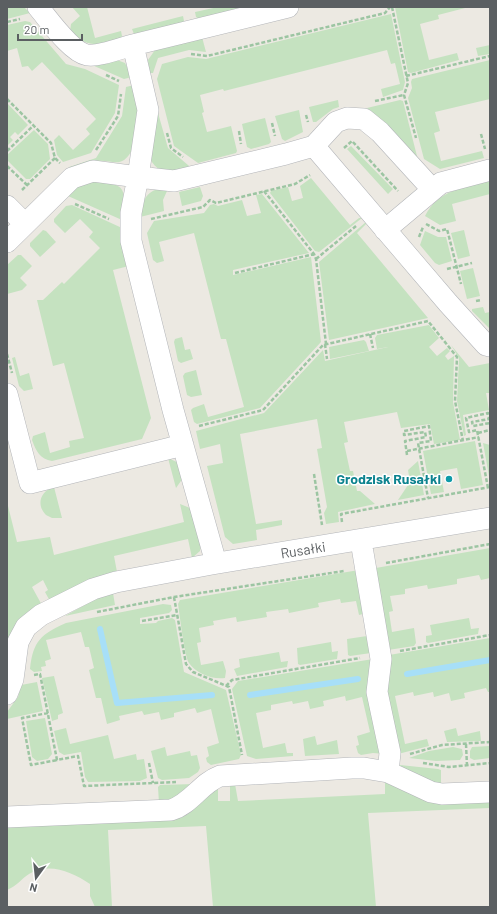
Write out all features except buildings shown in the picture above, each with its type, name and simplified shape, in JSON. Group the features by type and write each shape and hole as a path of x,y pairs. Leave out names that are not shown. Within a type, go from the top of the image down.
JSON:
{"street":[{"path":"38,7 73,47 82,54 92,55 288,7"},
{"path":"133,45 148,110 131,213 131,241 188,436 216,563"},
{"path":"7,242 72,178 93,171 174,181 314,146 336,122 347,118 364,119 380,132 432,189"},
{"path":"314,146 448,303 486,345 490,346"},
{"path":"385,230 441,183 488,162"},
{"path":"7,206 25,224"},
{"path":"10,385 30,483 188,436"},
{"name":"Rusałki","path":"7,694 13,679 18,642 29,623 78,596 116,582 216,563 361,541 490,518"},
{"path":"361,541 381,655 377,692 391,764"},
{"path":"7,817 171,810 180,806 212,780 226,775 364,768 391,764 431,792 442,794 490,792"}],"path":[{"path":"189,54 207,56 386,13 391,7"},
{"path":"391,7 408,83 404,95 418,146"},
{"path":"406,76 490,56"},
{"path":"93,155 118,116 122,90"},
{"path":"368,103 404,95"},
{"path":"7,99 51,143 55,158 63,166"},
{"path":"7,151 34,125"},
{"path":"167,132 171,148 189,162"},
{"path":"481,134 488,162"},
{"path":"146,220 203,207 210,200 216,203 295,184 327,162 352,141 412,207 423,222 439,231 447,229 462,290"},
{"path":"21,191 55,158"},
{"path":"7,166 27,185"},
{"path":"264,191 314,254 316,259 327,359"},
{"path":"68,201 116,222"},
{"path":"235,273 314,254"},
{"path":"444,270 472,263"},
{"path":"188,436 263,410 325,344 428,322 457,357 455,401 463,441"},
{"path":"370,334 373,348"},
{"path":"7,354 10,385"},
{"path":"488,488 478,430 469,432 466,418 488,413 489,418 472,422 473,426 490,423"},
{"path":"407,456 405,441 426,437 425,432 404,436 404,431 428,426 431,441 418,443 428,498"},
{"path":"478,433 490,430"},
{"path":"407,451 479,437"},
{"path":"314,474 323,532"},
{"path":"93,613 174,597 366,567 490,544"},
{"path":"174,597 186,664 193,672 229,687 244,763"},
{"path":"142,621 177,615"},
{"path":"226,686 232,680 490,635"},
{"path":"33,675 40,674 57,760"},
{"path":"48,713 22,718 31,765 78,756 84,786 180,782"},
{"path":"391,764 435,746 490,742"},
{"path":"466,744 467,766"},
{"path":"149,763 153,783"},
{"path":"391,764 449,767 490,763"}],"green space":[{"path":"7,7 24,7 30,13 7,19"},
{"path":"72,7 87,7 95,38 121,31 122,36 119,41 105,44 93,44 82,41 76,37 70,32 71,24 80,16"},
{"path":"218,7 245,7 202,21 196,17 195,12"},
{"path":"395,7 469,7 438,15 439,19 420,24 429,60 457,53 459,60 411,73 408,72"},
{"path":"391,14 405,82 403,90 383,97 381,89 400,84 395,63 391,64 387,50 224,91 223,89 200,95 204,112 202,113 207,132 231,126 237,151 236,153 198,163 174,146 157,79 162,64 188,57 206,59"},
{"path":"183,16 184,21 180,26 140,36 134,34 132,29"},
{"path":"25,21 30,22 66,64 85,69 119,85 115,113 91,153 63,162 57,155 54,140 59,135 73,150 90,134 86,129 96,119 42,62 32,71 28,66 22,67 17,48 7,51 7,25"},
{"path":"202,37 206,52 189,50 158,58 153,73 149,73 148,60 155,50"},
{"path":"490,45 490,54 478,56 476,48"},
{"path":"117,60 125,63 132,77 124,79 92,65"},
{"path":"490,60 490,99 435,112 440,131 434,133 441,161 482,151 484,158 440,169 424,159 408,98 412,88 412,79"},
{"path":"134,85 138,105 132,150 128,156 120,162 96,161 87,163 72,170 69,167 96,158 122,116 126,87"},
{"path":"338,100 339,107 333,109 316,122 313,122 309,107"},
{"path":"400,100 403,101 419,164 367,108"},
{"path":"7,103 28,125 18,135 15,132 10,137 13,140 7,146"},
{"path":"156,106 168,148 195,171 176,174 164,172 158,169 150,158"},
{"path":"299,110 303,132 285,141 282,139 275,116"},
{"path":"265,118 271,142 269,144 251,149 247,147 242,124"},
{"path":"34,130 48,144 50,159 30,179 26,179 7,160 7,155"},
{"path":"351,146 393,189 388,194 347,149"},
{"path":"311,178 350,225 359,218 362,218 319,252 315,251 270,193 271,191 288,187 292,201 303,198 300,186"},
{"path":"90,180 121,188 124,199 122,220 68,196 75,188"},
{"path":"490,180 490,194 452,204 456,221 440,225 425,216 430,207 445,195 462,188"},
{"path":"200,187 203,196 201,201 182,206 179,192"},
{"path":"158,189 167,191 163,200 164,211 140,217 144,200 150,193"},
{"path":"262,194 309,253 233,270 233,275 311,257 321,342 260,408 197,424 194,422 191,410 204,404 208,417 244,407 226,339 221,339 194,233 159,242 164,261 157,263 153,260 147,233 154,221 204,213 210,205 214,204 218,206 242,200 247,216 261,213 256,195"},
{"path":"72,205 122,228 129,266 113,270 151,418 142,439 52,461 39,454 32,440 33,436 45,432 50,453 70,447 69,441 84,438 64,363 53,366 37,300 43,300 62,282 64,284 100,248 89,237 93,232 80,219 65,233 54,222 54,219 66,206"},
{"path":"366,222 366,224 357,233 428,318 329,340 319,262"},
{"path":"43,230 46,231 56,242 40,257 30,246 30,243"},
{"path":"464,230 470,256 458,259 451,233"},
{"path":"425,231 438,237 446,237 452,261 439,265 435,263 420,245"},
{"path":"18,255 21,255 32,266 20,278 27,285 22,290 7,294 7,265"},
{"path":"473,268 480,296 467,299 460,271"},
{"path":"483,307 485,313 490,312 490,329 472,311 472,309"},
{"path":"429,325 439,338 429,347 437,356 447,348 450,351 445,356 448,360 454,356 453,402 460,440 434,444 430,424 401,428 397,412 344,422 348,442 344,443 350,471 353,471 357,491 360,491 375,504 338,512 339,522 326,524 324,513 327,507 317,449 322,448 317,419 240,434 256,524 282,520 282,525 256,530 257,540 233,544 225,537 207,466 223,463 220,444 200,449 196,431 264,413 323,350 325,361 388,347 377,349 375,338 377,335"},
{"path":"182,337 185,350 190,349 193,359 181,363 178,361 174,342 175,339"},
{"path":"364,340 369,351 330,359 329,347"},
{"path":"451,345 469,367 490,363 490,393 486,393 489,410 463,415 466,435 464,436 457,401 459,358"},
{"path":"15,357 20,376 29,373 33,389 24,391 19,386 12,358"},
{"path":"196,370 202,395 191,397 187,395 183,376 185,373"},
{"path":"475,441 483,485 461,489 457,468 440,471 444,492 431,494 423,451"},
{"path":"483,443 490,445 490,482"},
{"path":"168,458 179,463 183,478 176,488"},
{"path":"418,461 424,495 398,500 410,482 408,470"},
{"path":"54,487 62,518 52,518 46,515 41,507 40,503 43,495 49,489"},
{"path":"7,502 17,542 50,537 54,555 184,522 180,504 190,508 201,542 200,551 192,558 188,539 114,556 117,572 51,603 45,592 48,590 43,580 32,587 43,607 7,668"},
{"path":"490,548 490,578 481,580 479,575 457,579 457,584 428,589 427,585 405,589 405,594 390,596 393,611 389,612 392,632 414,628 416,643 414,646 388,650 370,569"},
{"path":"359,570 371,653 348,655 347,639 367,636 363,614 359,615 356,601 341,603 340,599 318,603 319,607 289,613 288,609 266,612 267,617 237,622 236,617 213,621 214,625 199,628 201,642 197,643 201,665 223,661 226,671 225,678 210,677 200,673 189,663 185,652 181,626 178,604 180,600"},
{"path":"108,592 113,593 115,605 65,616"},
{"path":"163,604 171,605 172,610 169,613 140,618 140,624 156,623 158,621 172,618 175,620 184,672 226,690 241,755 239,759 211,765 207,762 206,758 209,756 207,747 219,743 211,709 197,713 195,708 174,713 174,717 161,720 159,712 144,715 142,711 119,716 120,720 107,724 101,698 96,698 89,670 94,668 89,647 85,647 81,632 46,640 51,659 45,661 46,666 41,667 42,671 34,672 30,669 31,659 36,645 44,635 57,627 66,623"},
{"path":"469,618 471,629 479,628 478,634 428,643 426,642 426,636 432,635 430,625"},
{"path":"490,638 490,692 488,692 486,688 464,693 465,698 451,701 449,693 434,697 433,692 414,696 413,692 395,696 405,744 427,739 429,746 398,754 385,704 389,655"},
{"path":"331,642 332,652 338,651 337,659 300,665 298,664 297,648"},
{"path":"279,652 281,662 288,661 287,667 237,676 234,669 240,667 239,659"},
{"path":"373,659 385,754 373,753 361,755 358,753 356,746 359,745 357,736 370,732 362,697 346,701 345,696 323,701 324,706 310,709 308,701 293,704 292,701 271,705 271,710 256,713 263,748 285,743 287,753 293,753 293,756 256,759 247,756 232,689 238,681"},
{"path":"54,676 63,713 58,715 58,719 52,721 42,678"},
{"path":"37,682 43,711 7,719 7,712 18,697 21,685"},
{"path":"45,718 52,754 48,759 37,761 32,757 26,721"},
{"path":"66,728 70,744 108,735 114,759 136,754 137,760 144,759 147,778 140,781 88,782 85,777 81,752 64,755 59,752 54,731"},
{"path":"456,728 458,736 480,731 481,741 447,742 444,731"},
{"path":"315,736 317,745 337,740 339,754 305,756 303,739"},
{"path":"490,746 490,758 474,760 470,758 470,751 472,747"},
{"path":"165,747 167,756 190,751 191,756 197,755 200,768 198,772 189,778 162,780 158,778 151,751"},
{"path":"453,747 462,749 463,755 460,760 436,761 409,758 429,751"},
{"path":"400,765 441,770 441,786 397,767"},
{"path":"385,781 490,800 490,808 368,813 376,907 213,907 206,826 108,830 112,907 95,907 90,896 90,884 68,872 60,870 37,870 29,874 14,887 7,890 7,824 180,818 188,814 218,788 218,801 230,801 230,783 235,784 238,801 385,794"},
{"path":"195,784 179,797 159,803 158,787 160,785"}],"waterway":[{"path":"100,629 117,703 212,695"},
{"path":"407,674 490,660"},
{"path":"250,695 358,679"}],"place":[{"name":"Grodzisk Rusałki","path":"449,479"}]}
